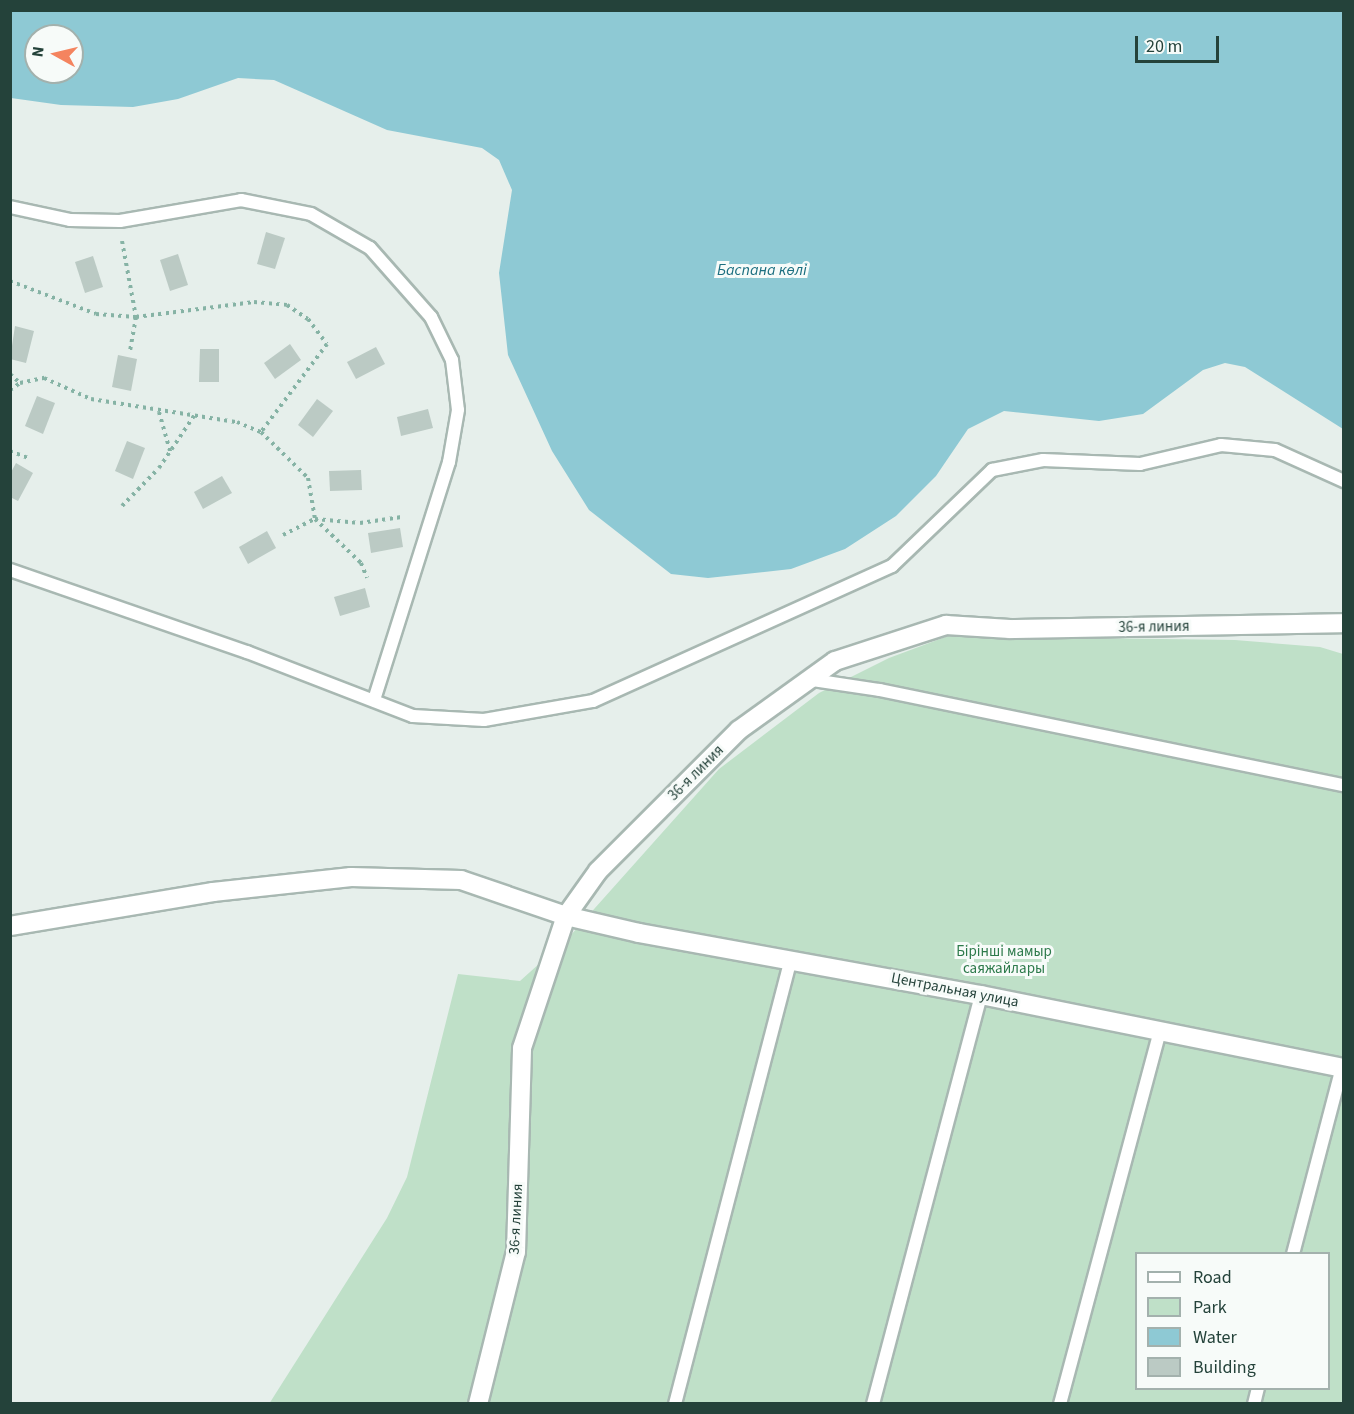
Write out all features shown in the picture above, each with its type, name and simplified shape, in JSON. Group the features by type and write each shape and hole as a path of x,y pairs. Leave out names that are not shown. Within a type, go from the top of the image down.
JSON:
{"street":[{"name":"36-я линия","path":"478,1404 516,1252 522,1048 566,915 598,871 739,730 806,679 835,661 946,625 1011,629 1344,623"},
{"name":"Центральная улица","path":"10,926 213,892 351,878 461,880 566,915 639,933 981,995 1343,1067"}],"lane":[{"path":"10,207 70,220 120,220 241,200 310,214 370,248 431,317 452,360 458,410 449,462 374,700"},
{"path":"10,570 413,716 484,720 592,701 892,566 992,470 1043,460 1140,464 1221,445 1275,450 1344,481"},
{"path":"806,679 880,690 1344,785"},
{"path":"675,1404 791,959"},
{"path":"873,1404 981,995"},
{"path":"1060,1404 1160,1031"},
{"path":"1294,1252 1343,1067"}],"path":[{"path":"120,220 136,317 130,352"},
{"path":"10,280 96,314 136,317 254,302 287,305 308,319 327,344 261,432"},
{"path":"10,374 20,383"},
{"path":"10,390 20,383 44,378 91,399 159,412 237,422 261,432 308,478 315,519 361,563 367,578"},
{"path":"159,412 170,452"},
{"path":"122,506 170,452 194,415"},
{"path":"10,451 31,459"},
{"path":"283,535 315,519 360,523 402,517"}],"green space":[{"name":"Бірінші мамыр саяжайлары","path":"948,636 1235,640 1320,647 1343,654 1343,1403 269,1404 387,1218 407,1177 458,974 520,981 570,936 719,769 819,693 889,658"}],"water":[{"name":"Баспана көлі","path":"11,10 1343,11 1343,429 1245,367 1225,363 1203,370 1143,414 1099,421 1004,411 968,429 936,476 896,516 845,549 791,569 708,578 671,574 589,510 552,451 508,355 499,273 512,190 499,160 482,148 387,130 274,80 238,78 178,99 133,107 61,105 11,98"}],"building":[{"path":"266,232 285,238 275,269 257,264"},
{"path":"178,254 188,285 170,291 160,260"},
{"path":"93,256 103,287 85,293 75,262"},
{"path":"15,326 34,331 26,363 10,359"},
{"path":"290,344 301,360 275,379 264,363"},
{"path":"376,347 385,364 356,379 347,362"},
{"path":"200,349 219,349 219,382 199,382"},
{"path":"118,355 137,359 131,391 112,387"},
{"path":"37,396 55,403 43,434 25,426"},
{"path":"317,399 333,411 313,437 298,425"},
{"path":"428,409 433,428 401,436 397,417"},
{"path":"127,441 145,448 133,479 115,471"},
{"path":"16,463 33,473 18,501 10,497 10,474"},
{"path":"361,470 362,490 330,491 329,471"},
{"path":"222,476 232,493 203,509 194,492"},
{"path":"400,528 403,547 371,553 368,533"},
{"path":"267,531 276,548 248,564 239,547"},
{"path":"365,588 370,607 340,616 334,597"}]}
